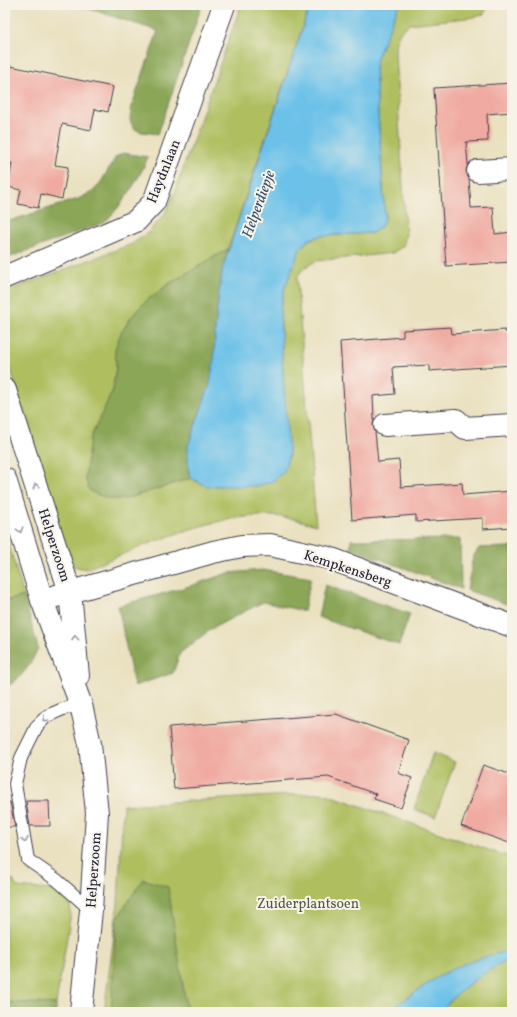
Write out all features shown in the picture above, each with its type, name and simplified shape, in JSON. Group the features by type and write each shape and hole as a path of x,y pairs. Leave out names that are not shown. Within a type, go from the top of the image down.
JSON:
{"street":[{"name":"Haydnlaan","path":"5,277 136,221 154,202 224,5"},
{"path":"478,171 512,169"},
{"name":"Helperzoom","path":"5,390 70,592 81,705"},
{"path":"384,424 456,420 465,428 512,425"},
{"name":"Helperzoom","path":"5,479 42,600 81,705 90,744 97,813 91,910 81,1012"},
{"name":"Kempkensberg","path":"42,600 213,552 242,546 270,545 329,558 512,626"}],"lane":[{"path":"81,705 63,709 46,716 37,726 21,758 15,784 28,860 58,880 91,910"}],"green space":[{"path":"78,5 202,5 158,134 142,132 134,129 130,120 131,108 158,31"},
{"path":"241,5 310,5 228,249 170,283 147,300 132,316 121,333 115,349 116,366 113,390 90,439 125,499 191,478 206,486 283,373 280,309 285,287 300,249 308,240 320,236 372,233 385,218 375,69 377,58 397,9 400,5 488,5 484,14 476,17 409,24 400,32 396,41 395,53 406,236 403,246 393,253 316,261 302,270 297,279 316,525 290,518 274,516 226,520 178,533 86,569 73,566 64,555 5,349 5,293 9,290 132,244 149,232 164,215 175,191"},
{"path":"123,153 148,157 140,175 130,191 105,222 5,259 5,221 6,222 78,199 92,192 99,185 116,157"},
{"path":"228,249 218,300 212,378 193,431 188,454 188,466 191,478 125,499 109,499 98,495 89,490 85,478 90,439 113,390 116,366 115,349 121,333 132,316 147,300 170,283"},
{"path":"5,532 24,596 5,601"},
{"path":"460,539 461,589 350,548 351,540"},
{"path":"512,547 512,606 467,590 473,557 479,548"},
{"path":"263,570 311,578 304,611 263,602 211,629 180,653 173,673 134,686 118,606 190,586 228,573"},
{"path":"325,585 410,614 399,645 318,617"},
{"path":"24,596 38,648 21,676 5,688 5,601"},
{"path":"433,753 455,762 435,817 414,809"},
{"name":"Zuiderplantsoen","path":"323,793 512,858 512,1012 104,1012 118,903 123,805"},
{"path":"12,879 17,887 62,891 69,900 71,913 56,1004 5,1002 5,880"},
{"path":"143,879 168,887 187,1012 111,1012 116,920"},
{"path":"5,1002 56,1004 56,1012 5,1012"}],"water":[{"name":"Helperdiepje","path":"310,5 400,5 377,58 375,69 385,217 381,227 372,233 320,236 308,240 300,249 285,287 280,309 289,455 284,472 271,482 258,486 206,486 191,478 188,468 188,446 210,384 214,359 219,292 223,267"},
{"path":"512,950 512,958 473,981 440,1012 390,1012 393,1008 434,979 452,969 474,960"}],"building":[{"path":"5,65 113,87 108,112 95,109 91,130 62,124 55,165 68,167 62,199 41,194 38,208 18,204 21,190 8,187 12,163 5,162"},
{"path":"512,83 512,112 487,114 488,141 466,142 468,164 466,171 469,179 471,208 493,207 495,234 512,232 512,262 446,266 434,88"},
{"path":"451,327 452,334 505,330 505,332 512,331 512,365 429,371 429,365 393,367 395,394 373,396 373,425 378,462 399,460 401,487 462,483 463,495 512,491 512,527 483,529 483,518 416,522 416,515 352,520 340,342 403,337 403,330"},
{"path":"336,714 409,740 398,773 412,778 401,808 374,799 376,794 328,777 174,789 169,727"},
{"path":"483,765 512,775 512,844 461,826"},
{"path":"26,801 49,801 50,826 30,826"},
{"path":"5,802 10,802 15,827 5,827"}]}
